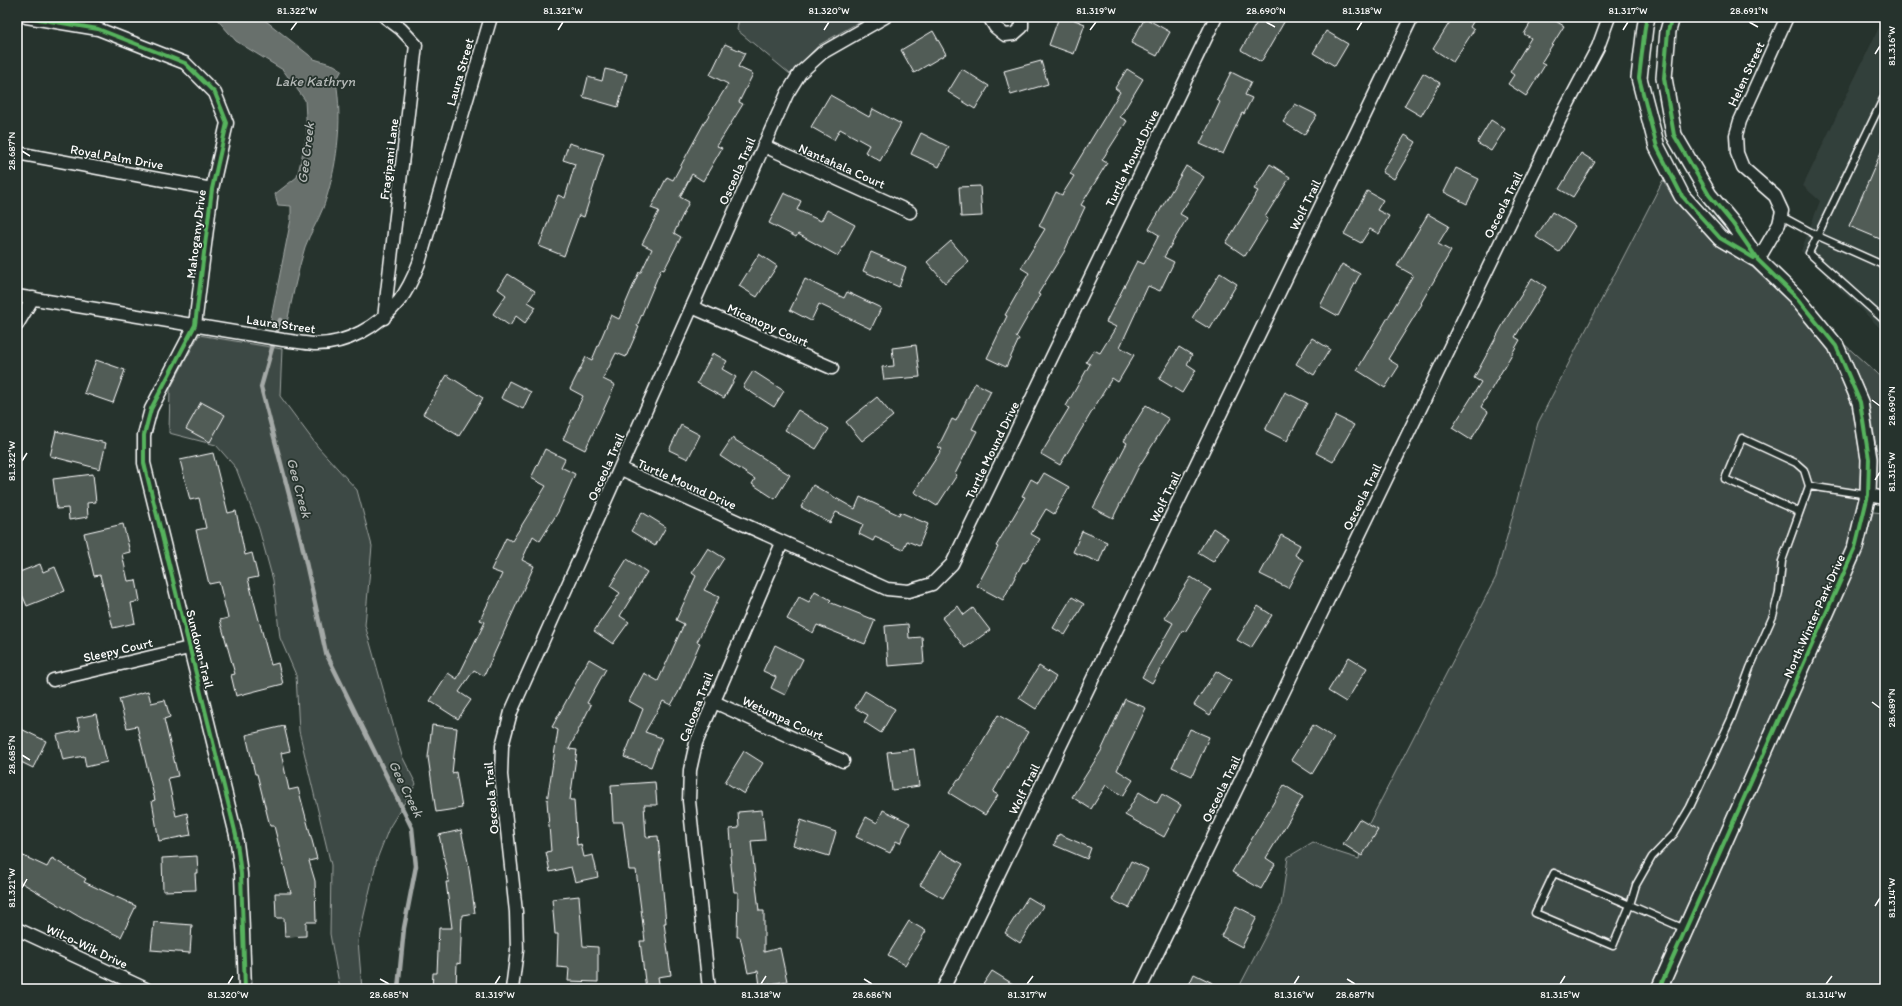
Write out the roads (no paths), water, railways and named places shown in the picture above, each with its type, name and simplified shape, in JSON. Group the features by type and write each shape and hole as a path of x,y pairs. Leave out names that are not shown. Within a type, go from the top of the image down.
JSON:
{"street":[{"name":"Mahogany Drive","path":"26,17 98,29 185,63 215,92 227,123 212,189 195,325"},
{"name":"Fragipani Lane","path":"384,318 416,45 401,29 385,17"},
{"name":"Laura Street","path":"17,296 261,337 315,344 337,341 358,334 384,318 400,301 410,285 419,263 491,17"},
{"name":"Osceola Trail","path":"512,989 517,950 516,912 501,775 502,746 511,712 787,94 800,74 822,53 885,17"},
{"path":"988,17 994,27 1005,35 1014,34 1022,27 1022,17"},
{"name":"Turtle Mound Drive","path":"620,470 887,589 909,591 932,584 952,564 1216,17"},
{"name":"Wolf Trail","path":"942,989 1412,17"},
{"name":"Osceola Trail","path":"1140,989 1561,117 1598,47 1609,17"},
{"name":"North Winter Park Drive","path":"1648,17 1645,27 1639,78 1657,147 1682,196 1720,238 1758,260"},
{"name":"North Winter Park Drive","path":"1659,989 1855,548 1868,495 1870,459 1860,402 1836,346 1795,296 1758,260 1733,224 1709,195 1674,135 1664,78 1668,31 1672,17"},
{"name":"Helen Street","path":"1781,216 1782,211 1774,196 1743,168 1737,153 1736,135 1740,120 1787,17"},
{"name":"Nantahala Court","path":"764,146 910,212"},
{"name":"Royal Palm Drive","path":"17,153 212,189"},
{"path":"1758,260 1779,224 1781,216"},
{"path":"17,325 33,298"},
{"name":"Micanopy Court","path":"692,307 832,368"},
{"name":"Sundown Trail","path":"195,325 151,408 144,435 144,463 236,835 241,874 245,989"},
{"path":"1868,495 1885,498"},
{"name":"Caloosa Trail","path":"709,989 689,801 690,770 696,743 712,701 782,543"},
{"name":"Sleepy Court","path":"53,680 189,648"},
{"name":"Wetumpa Court","path":"712,701 843,761"},
{"name":"Wil-o-Wik Drive","path":"17,928 146,989"}],"lane":[{"path":"1884,98 1810,253 1885,321"},
{"path":"1781,216 1818,236 1885,266"},
{"path":"1685,930 1630,905 1554,872 1535,913 1613,946 1630,905 1636,885 1652,857 1674,834 1690,807 1731,719 1750,668 1773,616 1779,592 1782,561 1800,512 1808,486 1804,470 1796,463 1742,438 1726,479 1800,512"},
{"path":"1808,486 1868,495"}],"water":[{"name":"Lake Kathryn","path":"215,17 261,17 314,59 334,65 342,70 336,81 339,129 332,177 323,208 305,247 286,327 270,324 291,219 291,206 278,205 275,194 297,177 307,135 305,100 283,70 236,41"}],"waterway":[{"name":"Gee Creek","path":"280,320 261,387 301,540 326,653 412,828 416,866 404,928 398,989"}]}
